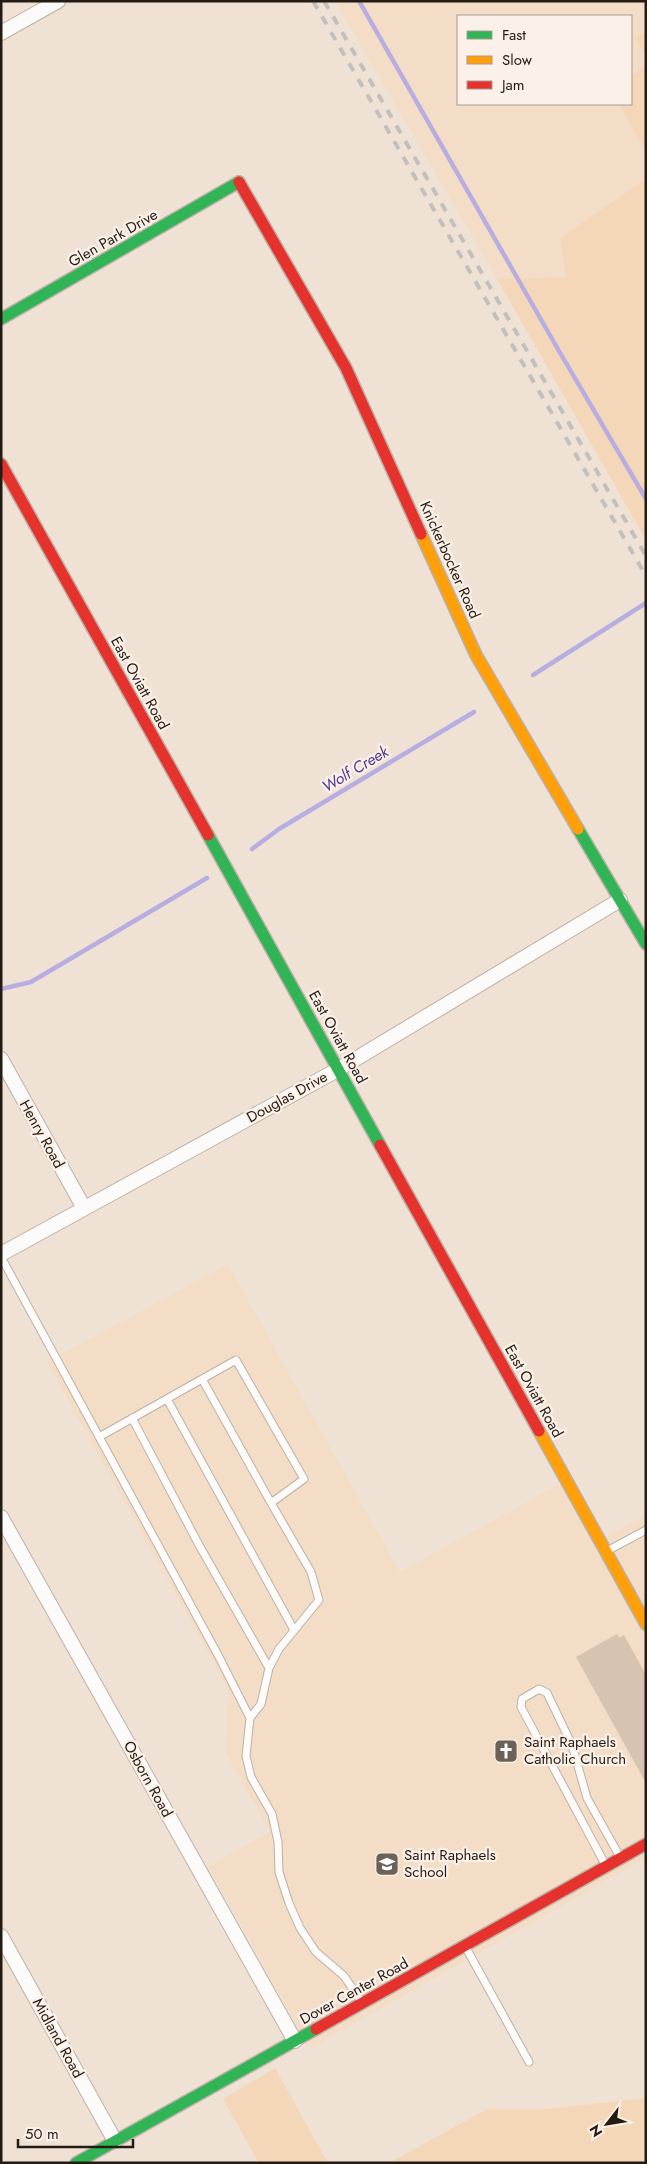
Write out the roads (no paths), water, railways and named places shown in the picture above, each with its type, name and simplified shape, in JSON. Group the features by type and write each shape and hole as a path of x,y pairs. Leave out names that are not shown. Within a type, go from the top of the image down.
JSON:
{"street":[{"path":"1,33 58,1"},
{"name":"Glen Park Drive","path":"1,319 239,182"},
{"name":"Knickerbocker Road","path":"239,182 346,368 476,655 646,944"},
{"name":"East Oviatt Road","path":"1,464 646,1624"},
{"name":"Douglas Drive","path":"1,1256 84,1208 338,1069 620,900"},
{"name":"Henry Road","path":"1,1059 84,1208"},
{"name":"Osborn Road","path":"1,1517 295,2041"},
{"name":"Dover Center Road","path":"76,2163 646,1844"},
{"name":"Midland Road","path":"1,1936 115,2141"}],"lane":[{"path":"1,1256 218,1655 250,1718"},
{"path":"99,1437 236,1360 304,1479 271,1503"},
{"path":"202,1379 310,1572 320,1600 279,1649 269,1668 260,1704 250,1718 246,1756 251,1778 272,1814 278,1842 279,1872 289,1903 300,1928 316,1952 344,1976 362,2003"},
{"path":"167,1399 294,1630"},
{"path":"132,1418 199,1545 269,1668"},
{"path":"606,1552 646,1530"},
{"path":"606,1866 521,1707 522,1699 539,1689 547,1693 572,1745 587,1798 621,1858"},
{"path":"465,1946 529,2062"}],"waterway":[{"path":"359,1 646,499"},
{"name":"Wolf Creek","path":"533,675 646,603"},
{"name":"Wolf Creek","path":"252,849 279,829 474,712"},
{"name":"Wolf Creek","path":"1,989 31,982 207,878"}],"railway":[{"path":"313,1 646,576"},
{"path":"324,1 646,556"}],"place":[{"name":"Saint Raphaels Catholic Church","path":"506,1751"},
{"name":"Saint Raphaels School","path":"387,1864"}]}
